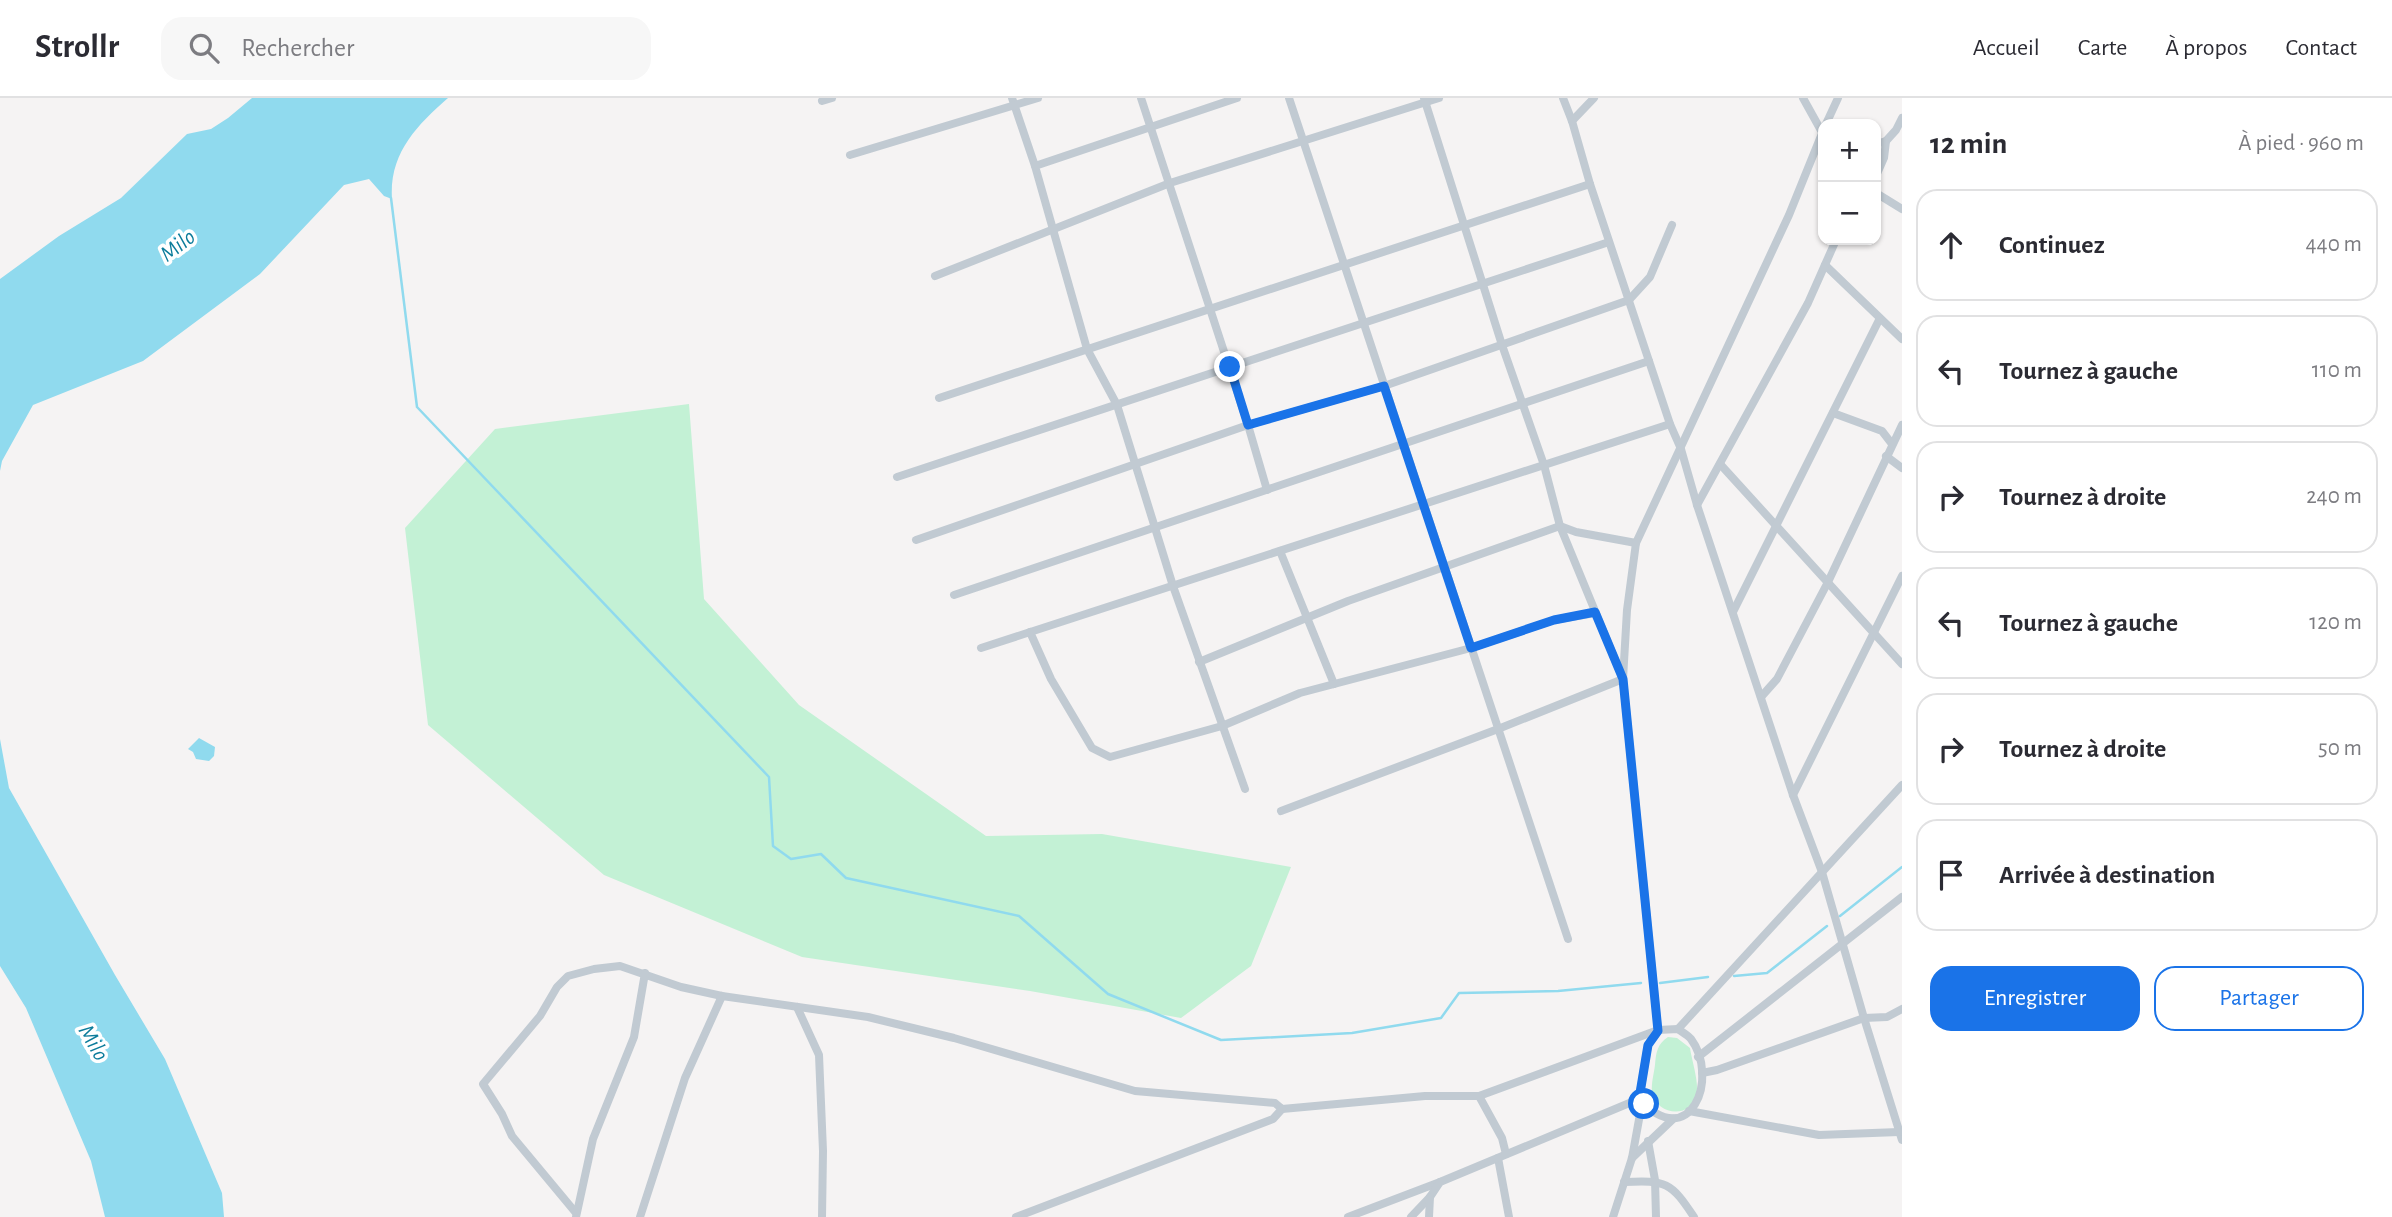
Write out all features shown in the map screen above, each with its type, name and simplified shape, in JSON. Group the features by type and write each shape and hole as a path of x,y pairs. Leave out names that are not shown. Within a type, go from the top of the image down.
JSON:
{"street":[{"path":"822,101 832,98"},
{"path":"850,155 1013,102 1038,98"},
{"path":"1141,98 1230,367 1267,490"},
{"path":"1035,166 1237,98"},
{"path":"1289,98 1567,939"},
{"path":"935,276 1170,183 1425,100 1439,98"},
{"path":"1563,98 1793,795 1822,872 1901,1136 1819,1135 1689,1111"},
{"path":"1572,121 1594,98"},
{"path":"1803,98 1818,124"},
{"path":"1828,119 1838,98"},
{"path":"1425,100 1482,285 1544,465 1560,526 1623,679"},
{"path":"1013,102 1035,166 1087,349 1116,405 1173,586 1245,789"},
{"path":"1881,142 1899,132 1902,118"},
{"path":"1881,165 1886,141"},
{"path":"1613,1217 1632,1158 1648,1045 1658,1031 1623,679 1626,610 1636,543 1789,215 1818,145"},
{"path":"939,398 1590,184"},
{"path":"1881,196 1902,209"},
{"path":"916,540 1248,425 1384,386 1629,300 1650,277 1672,225"},
{"path":"897,477 1609,242"},
{"path":"1697,505 1808,303 1834,245"},
{"path":"1825,265 1879,320 1902,339"},
{"path":"1733,612 1879,320"},
{"path":"954,595 1649,361"},
{"path":"1833,412 1881,431 1892,444"},
{"path":"981,648 1670,424"},
{"path":"1761,697 1777,679 1828,582 1902,425"},
{"path":"1886,456 1902,468"},
{"path":"1720,464 1902,664"},
{"path":"1199,662 1348,601 1560,526 1576,532 1636,543"},
{"path":"1280,551 1334,684"},
{"path":"1793,795 1902,576"},
{"path":"1030,632 1051,679 1092,748 1111,757 1222,726 1300,692 1471,648 1554,620 1595,612"},
{"path":"1282,811 1623,679"},
{"path":"1678,1029 1902,785"},
{"path":"1698,1057 1902,897"},
{"path":"576,1215 512,1136 483,1084 540,1016 557,987 568,976 594,969 620,966 681,987 722,996 868,1017 954,1038 1135,1091 1275,1103 1282,1109"},
{"path":"576,1215 593,1139 634,1037 645,973"},
{"path":"640,1217 685,1078 722,996"},
{"path":"797,1007 819,1055 822,1217"},
{"path":"1702,1073 1864,1018 1887,1017 1902,1009"},
{"path":"1016,1217 1273,1119 1282,1109 1425,1096 1479,1096 1658,1031 1678,1029 1691,1038 1698,1057 1702,1073 1700,1100 1648,1140 1632,1158"},
{"path":"1479,1096 1502,1138 1509,1217"},
{"path":"1642,1102 1662,1118 1673,1119"},
{"path":"1348,1217 1642,1102"},
{"path":"1648,1140 1655,1180 1656,1217"},
{"path":"1624,1182 1655,1180 1678,1193 1695,1217"},
{"path":"1411,1217 1440,1182"},
{"path":"1429,1217 1430,1197"}],"green space":[{"path":"689,404 704,599 799,705 986,836 1102,834 1291,867 1251,966 1181,1018 1030,991 802,957 604,875 428,725 405,528 495,429"},
{"path":"1668,1037 1677,1038 1690,1048 1696,1079 1696,1097 1687,1109 1680,1111 1660,1106 1652,1092 1659,1046"}],"water":[{"name":"Milo","path":"252,98 448,98 425,119 407,142 395,168 392,199 384,196 369,179 344,185 260,274 143,361 33,405 2,461 0,471 0,279 59,236 121,198 187,134 211,129"},
{"path":"199,738 215,747 214,756 209,761 196,759 188,749"},
{"name":"Milo","path":"0,739 9,788 165,1059 222,1193 224,1217 105,1217 91,1161 26,1008 0,966"}],"waterway":[{"path":"391,198 417,407 769,777 773,846 791,859 821,854 846,878 1019,916 1108,994 1221,1040 1352,1033 1441,1018 1459,993 1558,991 1641,983"},
{"path":"1840,916 1902,867"},
{"path":"1734,976 1767,973 1827,926"},
{"path":"1660,983 1708,977"}],"route":[{"path":"1230,367 1248,425 1384,386 1471,648 1554,620 1595,612 1623,679 1658,1031 1648,1045 1639,1099 1644,1104"}]}
